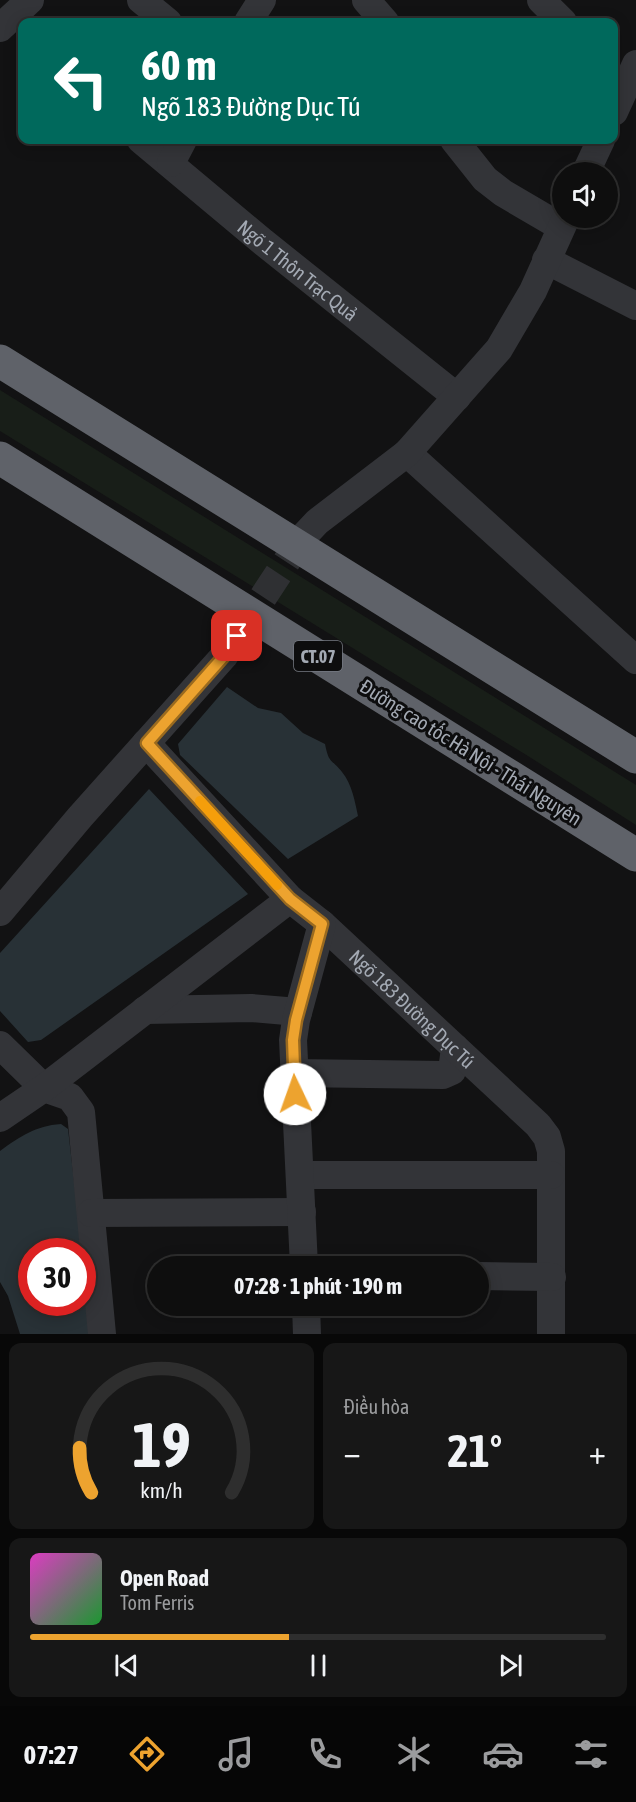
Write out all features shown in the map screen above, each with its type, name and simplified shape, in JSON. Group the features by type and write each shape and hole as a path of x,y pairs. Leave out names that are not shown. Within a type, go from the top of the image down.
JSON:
{"highway":[{"path":"0,361 636,757"},
{"name":"Đường cao tốc Hà Nội - Thái Nguyên","path":"0,458 636,855"}],"street":[{"path":"0,28 30,0"},
{"path":"141,0 163,18"},
{"path":"251,18 262,0"},
{"path":"366,0 382,18"},
{"path":"541,0 559,18"},
{"path":"618,63 636,63 618,103"},
{"name":"Ngõ 1 Thôn Trạc Quả","path":"154,144 177,151 263,242 457,397"},
{"path":"457,144 485,179 503,193 552,216"},
{"path":"591,162 599,144"},
{"path":"302,538 317,522 406,453 499,349 533,291 561,228"},
{"path":"546,260 636,306"},
{"path":"406,453 636,660"},
{"path":"0,912 80,817 224,656 237,636"},
{"name":"Ngõ 183 Đường Dục Tú","path":"147,743 290,899 322,924 538,1125 547,1137 551,1151 551,1334"},
{"path":"0,1118 44,1088 290,899"},
{"path":"304,1256 293,1040 298,1012 322,924"},
{"path":"145,1010 251,1008 298,1012"},
{"path":"0,1045 44,1088 70,1097 81,1112 102,1334"},
{"path":"294,1073 443,1074 452,1071 455,1048"},
{"path":"300,1175 551,1175"},
{"path":"91,1213 302,1212"},
{"path":"489,1276 552,1277"},
{"path":"306,1316 307,1334"}],"shaded area":[{"path":"0,390 636,785 636,825 0,431"},
{"path":"227,687 258,708 281,713 303,733 325,744 329,758 348,782 358,816 288,859 180,755 178,744"},
{"path":"149,789 248,894 41,1040 28,1042 0,1011 0,953"},
{"path":"61,1124 68,1129 81,1238 18,1238 18,1316 90,1316 92,1334 20,1334 8,1296 0,1282 0,1151 43,1127"}],"tunnel":[{"path":"240,632 302,538"}],"slow traffic":[{"path":"200,801 277,885"}],"route":[{"path":"237,636 224,656 147,743 290,899 322,924 296,1020 293,1040 295,1094"}]}
